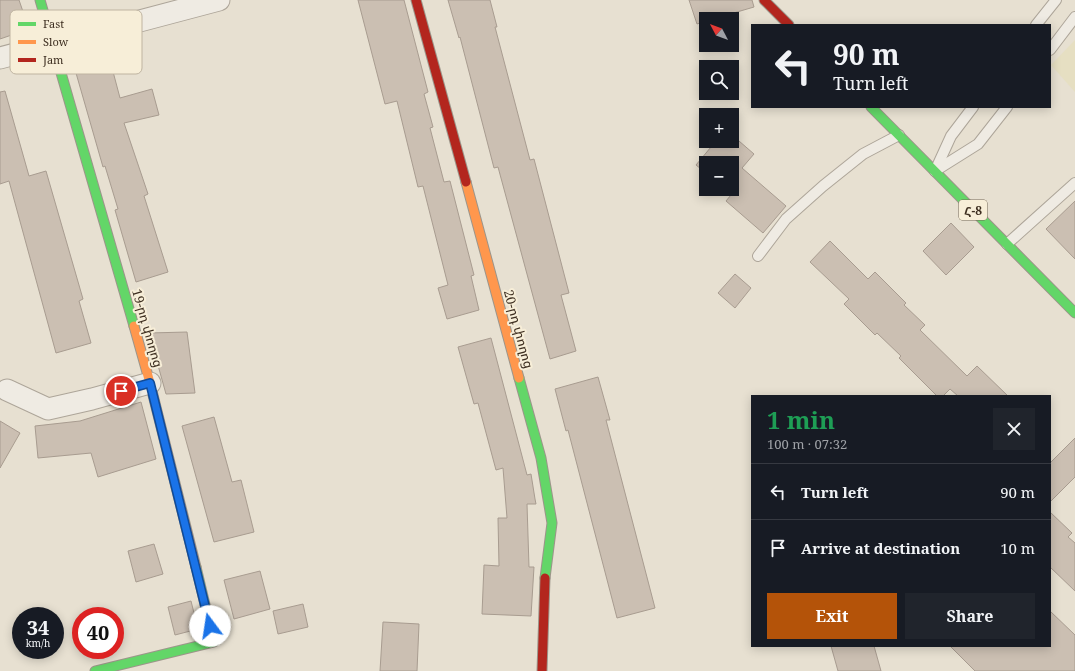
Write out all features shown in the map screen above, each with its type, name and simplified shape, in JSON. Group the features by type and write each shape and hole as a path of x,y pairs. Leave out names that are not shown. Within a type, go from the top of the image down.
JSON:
{"street":[{"name":"19-րդ փողոց","path":"40,0 43,10"},
{"path":"142,20 219,0"},
{"name":"20-րդ փողոց","path":"416,0 541,458 552,523 544,590 542,671"},
{"path":"764,0 788,24"},
{"path":"0,58 10,55"},
{"name":"19-րդ փողոց","path":"61,74 150,383 214,642 95,671"},
{"name":"Հ-8","path":"872,108 1075,313"},
{"path":"7,390 48,409 150,383"}],"lane":[{"path":"1037,24 1056,0"},
{"path":"1051,49 1075,17"},
{"path":"934,171 951,136 972,108"},
{"path":"934,171 978,144 1005,108"},
{"path":"758,256 786,219 823,186 863,154 899,135"},
{"path":"1007,244 1075,183"}],"shaded area":[{"path":"1075,40 1075,92 1051,65"}],"building":[{"path":"0,0 19,0 22,10 10,10 10,36 0,39"},
{"path":"358,0 404,0 428,92 424,94 433,127 430,128 444,182 450,181 474,275 471,276 479,310 447,319 438,288 448,285 423,186 418,187 397,101 385,104"},
{"path":"448,0 490,0 497,27 495,27 530,160 534,159 569,293 561,295 576,351 550,359 498,167 494,168 460,37 459,38"},
{"path":"689,0 752,0 754,7 737,12 699,12 699,23 697,24"},
{"path":"76,74 114,74 120,98 152,89 159,115 124,123 148,194 144,196 168,272 136,282 115,210 118,209 105,166 103,167"},
{"path":"5,91 29,176 46,171 83,299 79,301 91,343 56,353 9,181 0,184 0,92"},
{"path":"739,141 754,154 742,168 786,206 763,233 726,201 730,196 739,196 739,156 704,156 710,148 739,148"},
{"path":"1075,201 1075,259 1046,229"},
{"path":"951,223 974,247 946,275 923,251"},
{"path":"830,241 868,279 875,272 906,303 904,305 925,325 920,330 967,376 977,366 1007,395 957,395 950,389 944,395 936,395 899,358 901,356 877,333 875,335 844,304 849,299 810,262"},
{"path":"735,274 751,288 735,308 718,293"},
{"path":"187,332 195,393 166,394 149,333"},
{"path":"491,338 527,475 531,474 536,504 527,504 529,567 534,567 531,616 482,614 484,565 499,566 498,518 507,518 503,468 496,470 478,403 474,404 458,347"},
{"path":"598,377 610,420 606,420 655,608 617,618 568,430 566,431 555,389"},
{"path":"141,402 156,459 98,477 91,453 38,458 35,426 80,421"},
{"path":"214,417 232,482 241,480 254,532 214,542 182,426"},
{"path":"0,421 20,433 0,468"},
{"path":"1075,438 1075,477 1051,501 1051,462"},
{"path":"1051,513 1072,533 1068,537 1075,543 1075,591 1051,568"},
{"path":"154,544 163,574 136,582 128,551"},
{"path":"260,571 270,609 234,619 224,580"},
{"path":"191,601 198,629 175,635 168,607"},
{"path":"303,604 308,627 278,634 273,611"},
{"path":"1051,612 1075,635 1075,671 975,671 951,647 1051,647"},
{"path":"383,622 419,624 417,671 380,671"},
{"path":"831,647 874,647 881,671 838,671"}],"traffic: fast":[{"path":"40,0 43,10"},
{"path":"61,74 134,326"},
{"path":"872,108 1075,313"},
{"path":"519,378 541,458 552,523 545,578"},
{"path":"95,671 214,642 196,567"}],"traffic: slow":[{"path":"466,182 519,378"},
{"path":"134,326 150,383 196,567"}],"traffic: jam":[{"path":"416,0 466,182"},
{"path":"764,0 788,24"},
{"path":"542,671 545,578"}],"route":[{"path":"121,391 150,383 210,626"}]}
